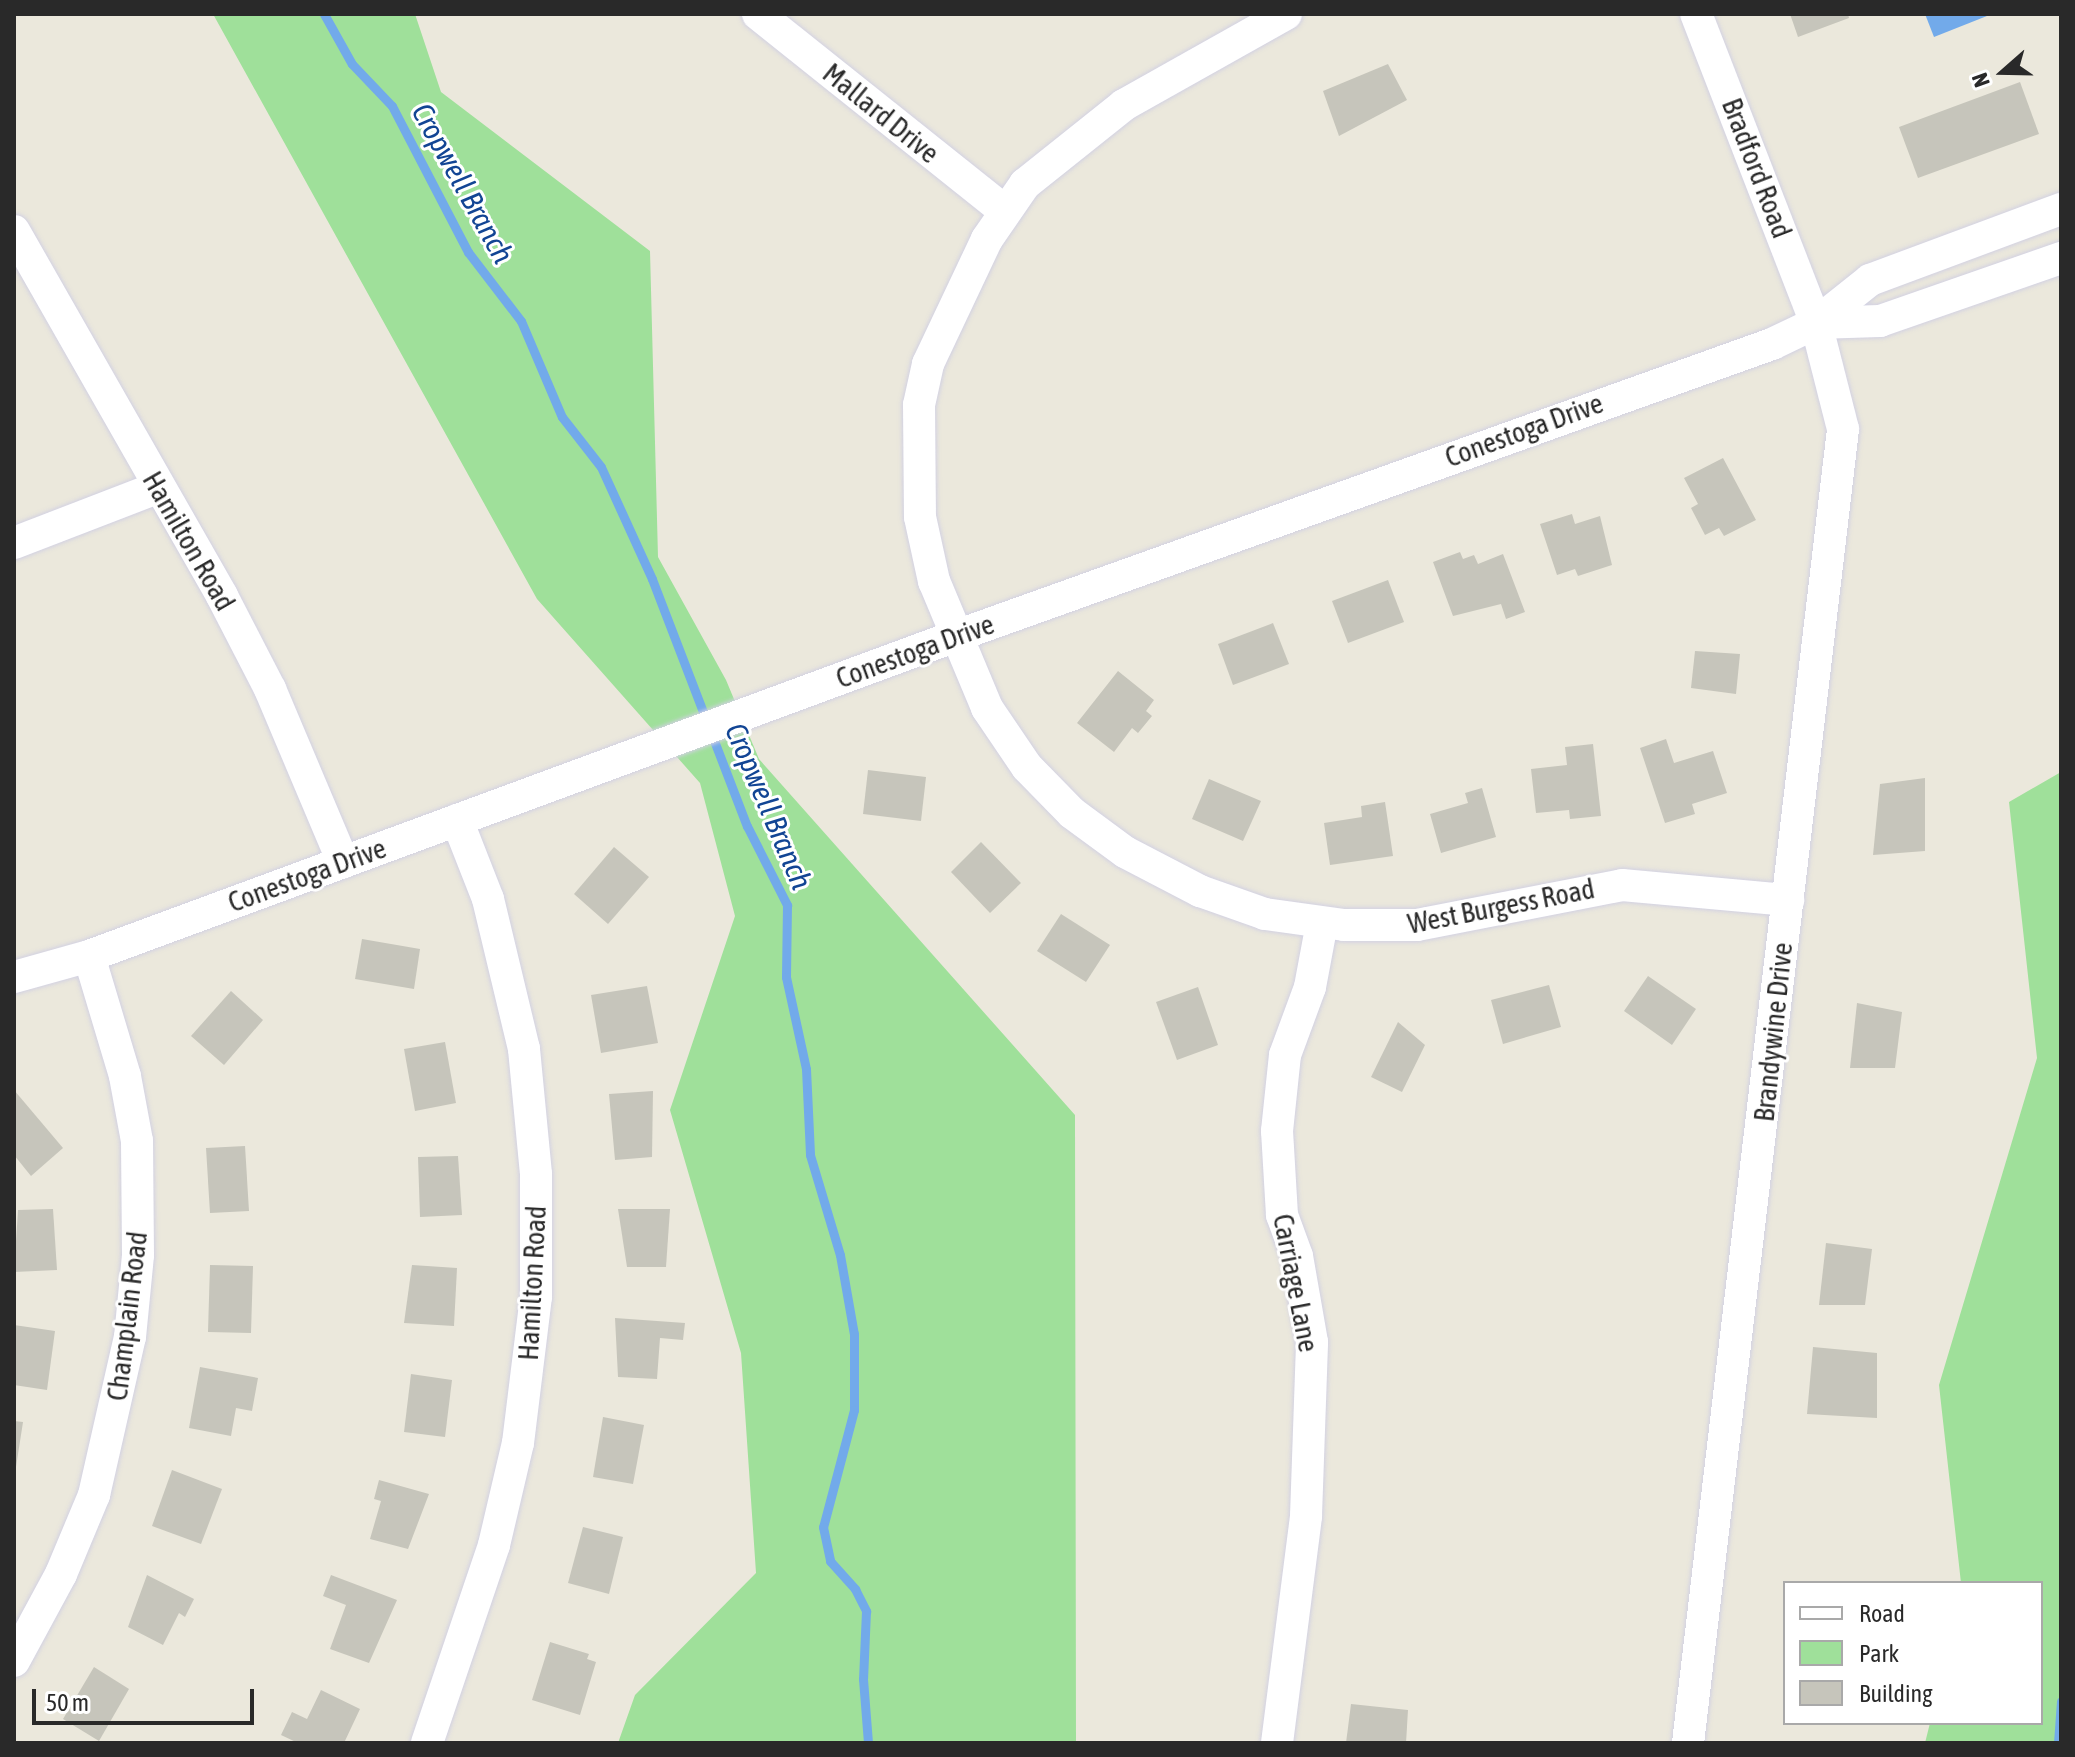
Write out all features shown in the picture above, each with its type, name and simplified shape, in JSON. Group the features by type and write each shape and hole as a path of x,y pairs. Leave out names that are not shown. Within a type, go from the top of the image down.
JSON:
{"street":[{"name":"Mallard Drive","path":"758,14 1005,211"},
{"name":"West Burgess Road","path":"1286,14 1124,105 1025,184 1005,211 956,299 928,364 919,405 920,517 934,581 980,694 1004,735 1072,813 1125,852 1172,878 1242,907 1322,923 1383,927 1454,921 1557,894 1622,885 1788,900"},
{"name":"Bradford Road","path":"1696,14 1816,323"},
{"name":"Conestoga Drive","path":"14,977 89,956 956,636 1772,344 1816,323 1870,280 2061,209"},
{"name":"Hamilton Road","path":"14,231 270,689 343,862"},
{"name":"Conestoga Drive","path":"1816,323 1880,321 2061,258"},
{"name":"Brandywine Drive","path":"1688,1743 1842,465 1843,429 1816,323"},
{"path":"14,543 159,487"},
{"name":"Hamilton Road","path":"427,1743 494,1545 518,1443 536,1297 536,1174 524,1049 494,921 457,820"},
{"name":"Carriage Lane","path":"1277,1743 1306,1516 1312,1372 1297,1256 1282,1215 1278,1118 1285,1055 1310,987 1322,923"},
{"name":"Champlain Road","path":"14,1661 61,1574 94,1495 130,1337 138,1255 137,1141 125,1076 89,956"}],"green space":[{"path":"213,14 415,14 441,92 650,251 658,557 726,680 759,759 1075,1115 1076,1743 618,1743 635,1695 756,1573 741,1353 670,1110 735,916 700,783 537,599"},
{"path":"2061,772 2061,1743 1925,1743 1930,1725 2043,1725 2043,1581 1961,1581 1939,1385 2037,1058 2009,802"}],"water":[{"path":"1925,14 1992,14 1934,37"}],"building":[{"path":"1790,14 1848,14 1849,18 1798,37"},
{"path":"1388,64 1407,100 1339,136 1323,91"},
{"path":"2020,82 2039,134 1918,178 1899,127"},
{"path":"1723,458 1756,520 1724,536 1719,528 1705,535 1691,508 1698,504 1684,478"},
{"path":"1572,514 1575,524 1600,516 1612,565 1578,576 1575,569 1557,575 1540,524"},
{"path":"1460,552 1463,559 1474,555 1478,564 1503,554 1525,612 1506,619 1501,604 1453,616 1433,562"},
{"path":"1388,580 1404,622 1348,643 1332,601"},
{"path":"1273,623 1289,664 1233,685 1218,644"},
{"path":"1695,651 1740,654 1736,694 1691,688"},
{"path":"1118,671 1154,700 1146,711 1152,716 1138,733 1132,728 1114,752 1077,723"},
{"path":"1666,739 1674,763 1713,751 1727,793 1692,804 1695,814 1665,823 1640,748"},
{"path":"1593,744 1601,816 1570,819 1569,810 1536,813 1531,769 1567,765 1565,747"},
{"path":"868,770 926,777 921,821 863,814"},
{"path":"1925,778 1925,851 1873,855 1880,784"},
{"path":"1209,779 1261,801 1243,841 1192,819"},
{"path":"1482,788 1496,837 1441,853 1430,814 1468,803 1465,793"},
{"path":"1385,802 1393,856 1330,865 1324,823 1362,817 1361,806"},
{"path":"981,842 1021,883 990,913 951,872"},
{"path":"614,847 649,877 608,924 574,894"},
{"path":"1061,914 1110,945 1086,982 1037,951"},
{"path":"362,939 420,949 414,989 355,979"},
{"path":"1648,976 1696,1009 1672,1045 1624,1011"},
{"path":"1549,985 1561,1027 1503,1044 1491,1000"},
{"path":"647,986 658,1043 601,1053 591,995"},
{"path":"1198,987 1218,1045 1177,1060 1156,1002"},
{"path":"231,991 263,1020 224,1065 191,1036"},
{"path":"1857,1003 1902,1012 1895,1068 1850,1068"},
{"path":"1398,1022 1425,1045 1402,1092 1371,1077"},
{"path":"445,1042 456,1103 415,1111 404,1049"},
{"path":"14,1090 63,1148 31,1176 14,1155"},
{"path":"653,1091 652,1157 615,1160 609,1094"},
{"path":"245,1146 249,1211 210,1213 206,1148"},
{"path":"458,1156 462,1215 420,1217 418,1157"},
{"path":"53,1209 57,1270 14,1272 18,1210"},
{"path":"618,1209 670,1209 666,1267 627,1267"},
{"path":"1826,1243 1872,1249 1865,1305 1819,1305"},
{"path":"210,1265 253,1266 251,1333 208,1332"},
{"path":"412,1265 457,1268 454,1326 404,1323"},
{"path":"615,1318 685,1323 683,1340 660,1338 657,1379 618,1377"},
{"path":"14,1325 55,1331 47,1390 14,1385"},
{"path":"1813,1347 1877,1353 1877,1418 1807,1414"},
{"path":"200,1367 258,1378 252,1411 236,1408 231,1436 189,1428"},
{"path":"411,1374 452,1380 445,1437 404,1432"},
{"path":"603,1417 644,1425 633,1484 593,1477"},
{"path":"14,1421 23,1422 16,1467 14,1467"},
{"path":"172,1470 222,1489 201,1544 152,1526"},
{"path":"379,1480 429,1494 408,1549 370,1539 381,1501 374,1499"},
{"path":"583,1527 623,1537 609,1594 568,1583"},
{"path":"147,1575 194,1599 185,1617 179,1613 163,1645 128,1627"},
{"path":"331,1575 397,1600 369,1663 330,1649 346,1605 323,1596"},
{"path":"550,1642 589,1654 587,1659 596,1662 580,1715 532,1700"},
{"path":"94,1667 129,1689 99,1741 63,1719"},
{"path":"321,1690 360,1709 344,1743 298,1743 281,1735 292,1712 307,1719"},
{"path":"1351,1704 1408,1710 1406,1743 1346,1743"}],"waterway":[{"name":"Cropwell Branch","path":"324,14 352,64 392,106 468,252 521,321 562,417 601,467 652,579 747,826 787,905 786,977 806,1069 810,1155 840,1255 854,1334 854,1410 823,1527 830,1561 855,1589 866,1611 863,1679 868,1743"},
{"path":"2058,1743 2061,1701"}]}
